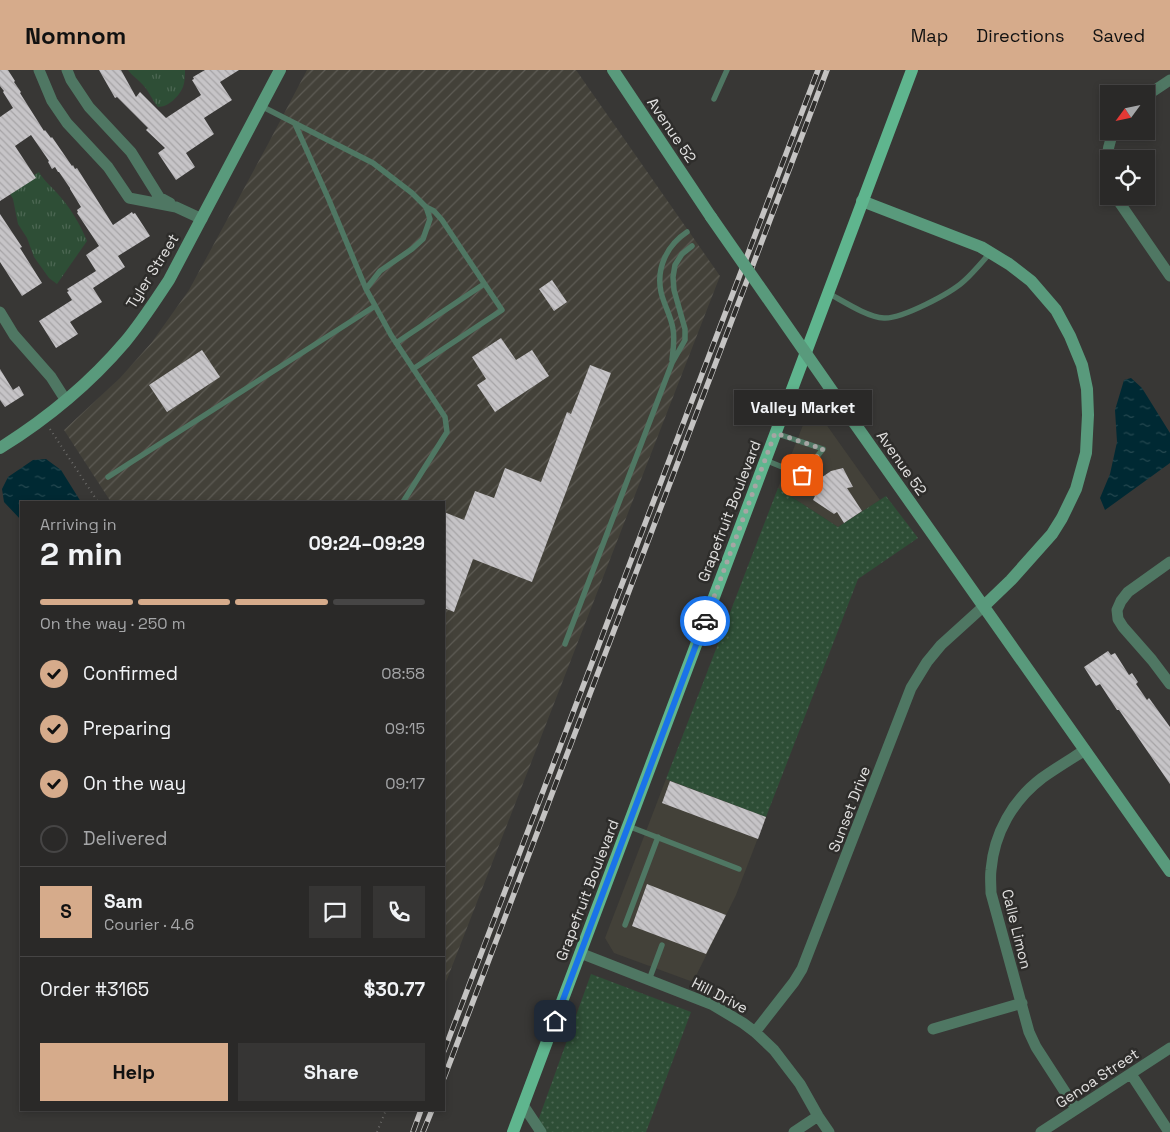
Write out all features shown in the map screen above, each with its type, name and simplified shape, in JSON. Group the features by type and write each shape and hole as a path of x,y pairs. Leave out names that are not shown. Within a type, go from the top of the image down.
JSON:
{"main road":[{"name":"Tyler Street","path":"0,448 44,418 96,373 125,342 142,320 170,280 280,70"},
{"name":"Avenue 52","path":"613,70 710,217 1170,871"},
{"name":"Grapefruit Boulevard","path":"513,1132 912,70"},
{"path":"862,202 981,247 1031,281 1056,310 1070,336 1082,365 1087,389 1088,415 1086,454 1076,489 1052,534 1011,580 984,606"}],"street":[{"path":"39,70 52,101 67,123 108,166 130,198 176,207"},
{"path":"67,70 88,107 131,152 159,197 202,219"},
{"path":"1155,90 1170,80"},
{"path":"1121,205 1170,276"},
{"path":"0,312 14,336 51,377 65,399"},
{"path":"1170,562 1128,592 1120,601 1117,610 1118,619 1123,627 1170,684"},
{"name":"Sunset Drive","path":"755,1032 802,969 911,688 927,662 941,645 984,606"},
{"name":"Calle Limon","path":"1076,1109 1036,1047 1029,1032 991,893 991,871 998,835 1014,807 1042,778 1085,750"},
{"name":"Hill Drive","path":"580,953 712,1005 728,1013 755,1032 774,1050 789,1069 829,1132"},
{"path":"933,1029 1022,1003"},
{"name":"Genoa Street","path":"1041,1132 1170,1048"},
{"path":"1131,1074 1169,1132"},
{"path":"524,1105 541,1132"},
{"path":"794,1132 818,1116"}],"lane":[{"path":"714,99 727,70"},
{"path":"261,106 373,163 412,193 426,207 434,211 502,310 413,369"},
{"path":"296,124 366,289 391,335 445,416 447,432 404,501"},
{"path":"366,289 380,272 423,239 430,219 426,207"},
{"path":"672,363 673,330 661,292 660,276 663,260 672,245 687,232"},
{"path":"565,644 672,363 685,340 685,329 674,290 673,277 675,265 682,254 692,246"},
{"path":"828,293 871,315 886,318 905,314 943,296 964,282 990,253"},
{"path":"396,343 484,284"},
{"path":"661,292 674,290"},
{"path":"108,477 375,306"},
{"path":"765,460 802,475 823,449 775,433"},
{"path":"628,826 739,869"},
{"path":"625,925 658,837"},
{"path":"649,980 662,945"}],"path":[{"path":"44,418 97,501"},
{"path":"378,1132 386,1111"}],"shaded area":[{"path":"307,70 576,70 720,276 445,984 445,501 110,501 64,430 120,378 152,342 189,290"},
{"path":"819,417 823,420 880,500 838,527 778,488 805,420"},
{"path":"666,779 766,817 736,895 693,982 614,953 605,938"}],"green space":[{"path":"128,70 185,70 184,85 173,100 162,107 158,107 145,87"},
{"path":"39,172 62,198 78,222 87,241 57,284 49,278 34,257 27,238 18,224 13,199 9,192 14,192 35,178 34,175"},
{"path":"778,488 838,527 886,496 918,538 858,579 766,817 666,779"},
{"path":"591,974 691,1012 646,1132 534,1132"}],"water":[{"path":"1131,378 1142,388 1170,433 1170,463 1105,510 1100,498 1110,474 1117,442 1115,410 1124,380"},
{"path":"46,459 61,470 80,501 20,501 20,519 4,502 2,489 8,477 33,460"}],"building":[{"path":"0,70 8,70 44,131 52,137 72,166 75,169 77,168 113,225 132,212 133,214 135,213 150,236 118,256 125,267 93,288 102,302 70,322 78,334 56,348 39,321 72,300 67,289 96,271 86,255 99,246 77,213 77,210 81,207 70,188 55,167 52,169 49,161 31,135 15,146 36,178 0,201 0,117 13,108 0,86"},
{"path":"99,70 121,70 136,97 140,92 166,118 201,95 192,80 194,79 193,77 205,70 239,70 220,82 232,100 204,118 214,134 186,153 195,167 176,180 158,153 165,148 117,97 115,98"},
{"path":"0,214 22,247 20,248 42,283 22,296 0,262"},
{"path":"552,280 567,302 554,311 539,289"},
{"path":"501,338 516,360 532,350 549,376 495,412 477,385 486,379 472,357"},
{"path":"202,350 220,377 167,412 149,385"},
{"path":"590,365 611,373 532,582 473,559 454,612 445,608 445,512 464,520 475,491 494,498 505,468 541,482 567,412 571,414"},
{"path":"0,369 13,390 19,386 24,395 5,407 0,400"},
{"path":"843,468 853,487 847,488 862,511 844,523 837,512 834,514 813,500 815,496 809,493 815,482 831,471"},
{"path":"1108,651 1111,655 1115,653 1129,675 1132,673 1138,682 1136,684 1147,700 1149,698 1170,727 1170,784 1100,684 1096,686 1084,667"},
{"path":"670,781 766,817 758,839 662,803"},
{"path":"647,884 726,915 706,954 632,926"}],"railway":[{"path":"445,1048 818,70"},
{"path":"445,1075 827,70"},
{"path":"413,1132 421,1111"},
{"path":"423,1132 432,1111"}],"way so far":[{"path":"705,621 775,433 823,449 802,475"}],"place":[{"name":"Valley Market","path":"802,475"}],"route":[{"path":"555,1021 705,621"}]}
